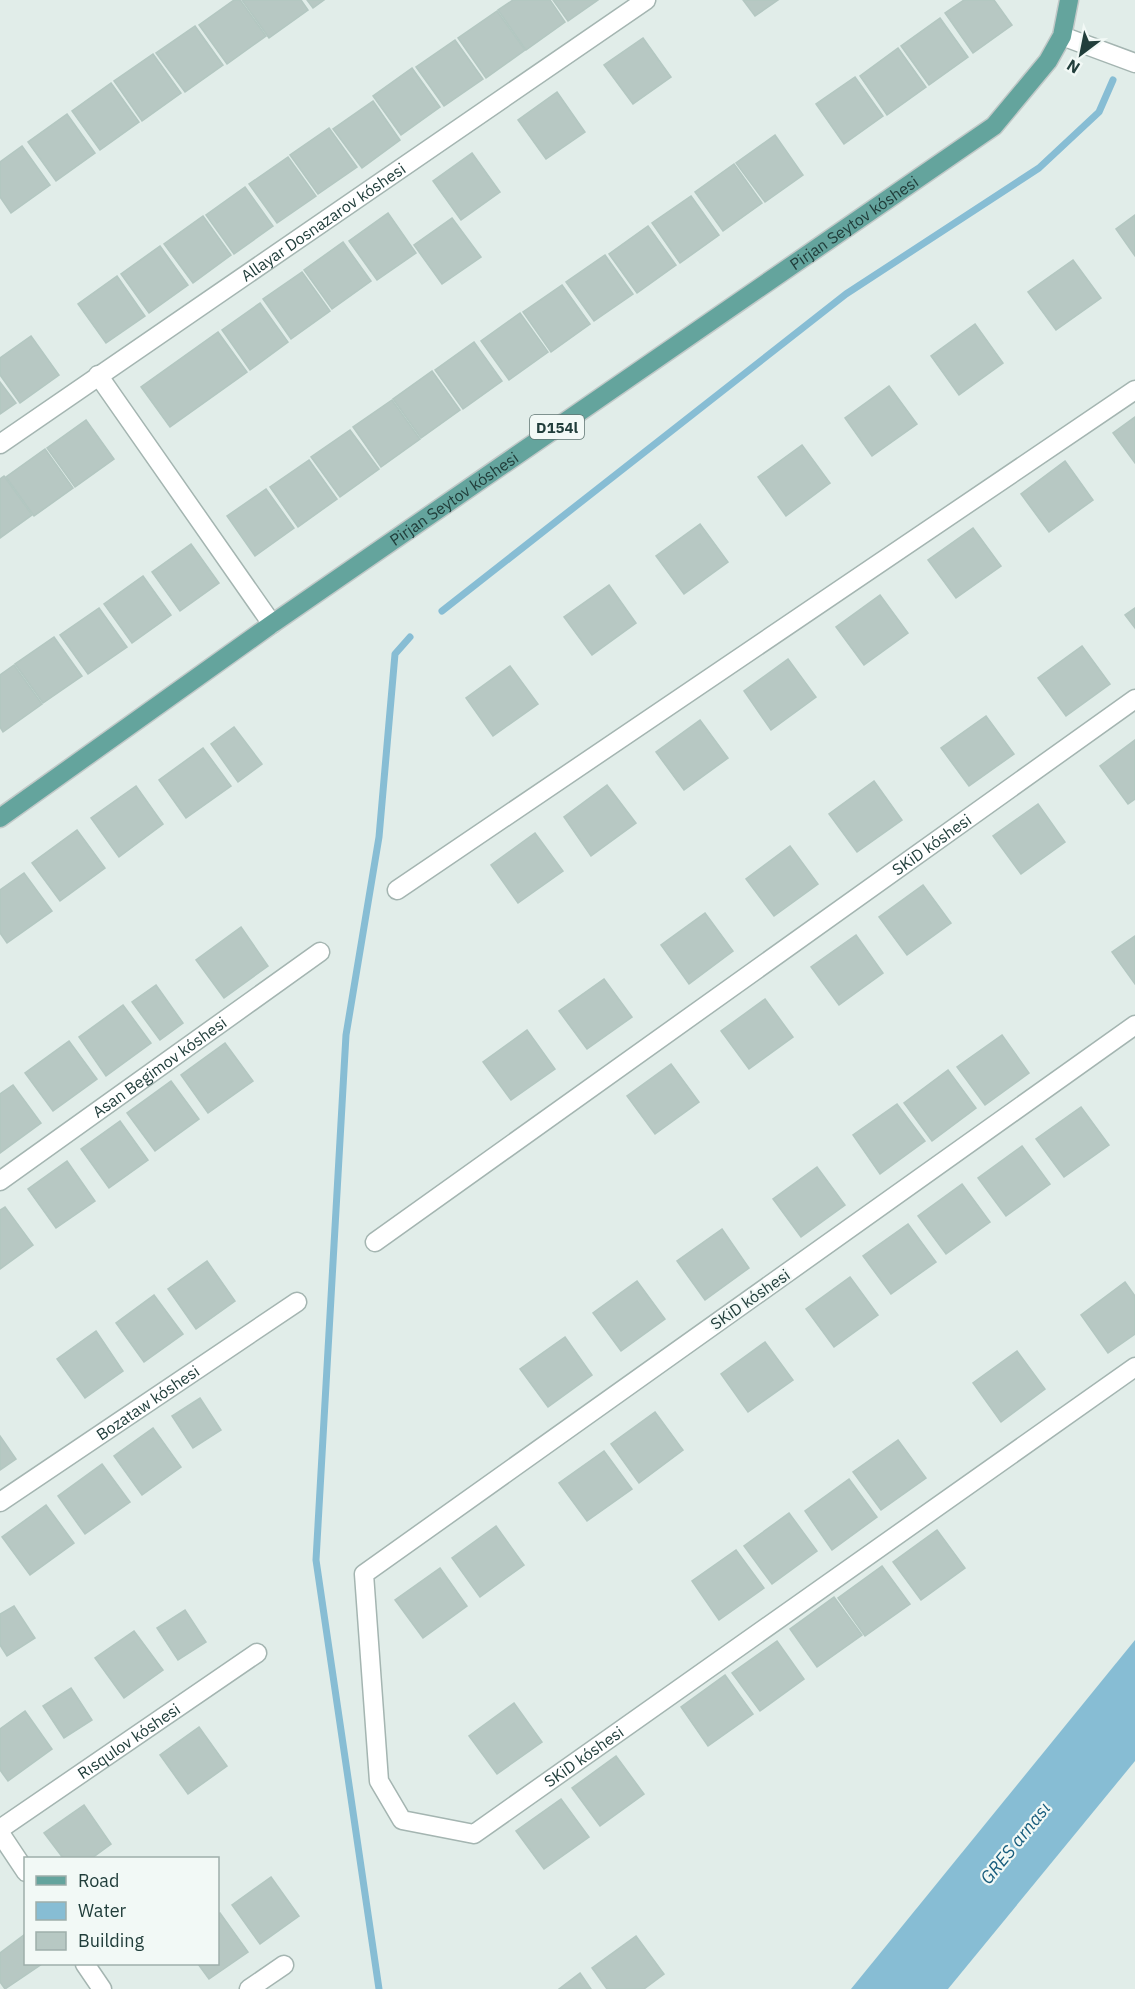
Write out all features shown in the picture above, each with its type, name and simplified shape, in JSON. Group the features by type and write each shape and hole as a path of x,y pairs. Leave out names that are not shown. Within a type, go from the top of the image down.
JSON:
{"main road":[{"name":"Pirjan Seytov kóshesi","path":"0,818 272,624 994,126 1048,61 1062,36 1069,0"}],"street":[{"name":"Allayar Dosnazarov kóshesi","path":"0,444 646,0"},
{"path":"1062,36 1135,63"},
{"path":"98,375 272,624"},
{"path":"397,890 1135,390"},
{"name":"SKiD kóshesi","path":"375,1242 1135,699"},
{"name":"Asan Begimov kóshesi","path":"0,1181 321,952"},
{"name":"SKiD kóshesi","path":"1135,1025 364,1574 379,1781 402,1820 474,1834 1135,1367"},
{"name":"Bozataw kóshesi","path":"0,1502 297,1302"},
{"name":"Rısqulov kóshesi","path":"0,1831 257,1653"},
{"path":"0,1831 24,1869"},
{"path":"86,1965 102,1989"},
{"path":"249,1989 284,1965"}],"water":[{"name":"GRES arnası","path":"1135,1640 1135,1761 948,1989 851,1989"}],"building":[{"path":"234,0 240,0 266,36 227,64 199,25"},
{"path":"242,0 301,0 308,10 269,38"},
{"path":"307,0 324,0 313,8"},
{"path":"513,0 550,0 565,22 526,50 498,10"},
{"path":"553,0 598,0 568,21"},
{"path":"743,0 778,0 755,16"},
{"path":"964,0 994,0 1012,25 973,53 945,13"},
{"path":"497,11 525,50 486,78 458,38"},
{"path":"940,18 968,57 929,85 901,46"},
{"path":"195,26 223,65 185,92 156,53"},
{"path":"643,38 671,77 633,104 604,65"},
{"path":"455,40 483,79 444,106 416,67"},
{"path":"898,48 926,87 887,115 860,76"},
{"path":"153,54 181,93 142,121 114,81"},
{"path":"412,68 440,107 401,135 373,96"},
{"path":"855,77 883,116 844,144 816,104"},
{"path":"111,83 139,122 100,150 72,111"},
{"path":"557,92 585,132 546,159 518,120"},
{"path":"373,101 400,140 362,168 333,129"},
{"path":"67,114 95,153 56,181 28,142"},
{"path":"329,128 357,167 318,194 290,155"},
{"path":"775,135 803,175 765,202 736,163"},
{"path":"22,146 50,185 11,213 0,197 0,162"},
{"path":"472,153 500,192 461,220 433,181"},
{"path":"288,157 316,196 277,223 249,184"},
{"path":"734,164 762,203 723,231 695,192"},
{"path":"245,187 273,226 234,254 206,215"},
{"path":"691,196 719,235 680,263 652,223"},
{"path":"388,213 416,253 377,280 349,241"},
{"path":"1135,215 1135,256 1116,229"},
{"path":"203,216 231,255 193,283 164,244"},
{"path":"452,218 481,257 442,284 414,245"},
{"path":"648,226 676,265 637,293 609,254"},
{"path":"343,242 371,281 332,309 304,270"},
{"path":"160,246 188,285 149,313 121,274"},
{"path":"605,255 633,294 594,321 566,282"},
{"path":"1073,260 1101,298 1056,330 1028,292"},
{"path":"302,272 330,311 291,339 263,299"},
{"path":"117,276 145,316 106,343 78,304"},
{"path":"562,285 590,324 551,352 523,312"},
{"path":"260,303 288,342 250,370 222,330"},
{"path":"520,313 548,352 509,380 481,341"},
{"path":"975,324 1003,363 959,395 931,356"},
{"path":"218,332 247,372 170,427 141,387"},
{"path":"31,336 59,375 20,403 0,375 0,358"},
{"path":"474,342 502,381 463,409 435,370"},
{"path":"432,371 460,410 421,438 393,399"},
{"path":"0,382 16,403 0,414"},
{"path":"889,386 917,424 872,456 845,418"},
{"path":"392,400 420,439 381,467 353,427"},
{"path":"1135,417 1135,463 1113,433"},
{"path":"86,420 114,459 75,487 47,448"},
{"path":"350,430 379,469 340,497 311,457"},
{"path":"802,445 830,483 786,516 758,477"},
{"path":"45,449 73,488 34,516 6,477"},
{"path":"309,460 337,499 298,527 270,487"},
{"path":"1065,461 1093,500 1049,532 1021,494"},
{"path":"4,476 32,515 0,538 0,479"},
{"path":"266,489 294,528 255,556 227,516"},
{"path":"700,524 728,562 684,594 656,556"},
{"path":"973,528 1001,566 956,598 928,560"},
{"path":"191,544 219,583 180,611 152,572"},
{"path":"143,576 171,615 132,643 104,604"},
{"path":"609,585 636,623 592,655 564,617"},
{"path":"880,595 908,633 864,665 836,627"},
{"path":"99,608 127,647 88,674 60,635"},
{"path":"1135,608 1135,628 1125,615"},
{"path":"54,637 82,676 43,703 15,664"},
{"path":"1082,646 1110,684 1066,716 1038,678"},
{"path":"788,659 816,697 771,730 744,691"},
{"path":"14,665 42,704 3,732 0,727 0,675"},
{"path":"510,666 538,704 493,736 466,698"},
{"path":"986,716 1014,754 969,786 941,748"},
{"path":"700,720 728,758 684,790 656,752"},
{"path":"234,727 262,764 238,782 211,744"},
{"path":"1135,740 1135,799 1128,804 1100,766"},
{"path":"203,748 231,786 186,818 159,780"},
{"path":"874,781 902,820 857,852 829,814"},
{"path":"607,785 636,823 591,856 564,817"},
{"path":"136,786 163,824 119,857 91,818"},
{"path":"1038,804 1065,842 1021,874 993,836"},
{"path":"77,830 105,868 60,901 32,863"},
{"path":"535,833 563,871 518,903 491,865"},
{"path":"790,846 818,884 774,916 746,879"},
{"path":"24,873 52,911 7,943 0,933 0,890"},
{"path":"923,885 951,923 907,955 879,917"},
{"path":"705,913 733,951 689,984 661,945"},
{"path":"241,927 268,966 224,998 196,960"},
{"path":"856,935 883,973 839,1005 811,967"},
{"path":"1135,936 1135,984 1112,952"},
{"path":"604,979 632,1017 587,1049 559,1011"},
{"path":"156,985 183,1023 160,1040 132,1002"},
{"path":"765,999 793,1037 749,1069 721,1031"},
{"path":"123,1005 151,1043 106,1076 79,1037"},
{"path":"527,1030 555,1069 511,1100 483,1062"},
{"path":"1002,1035 1029,1073 985,1105 957,1067"},
{"path":"69,1041 97,1079 53,1111 25,1073"},
{"path":"225,1043 253,1081 208,1113 181,1075"},
{"path":"671,1064 699,1102 655,1134 627,1096"},
{"path":"948,1070 976,1108 932,1141 904,1103"},
{"path":"171,1081 199,1119 155,1151 127,1113"},
{"path":"13,1085 41,1123 0,1153 0,1094"},
{"path":"897,1104 925,1141 880,1174 853,1135"},
{"path":"1081,1107 1109,1145 1064,1177 1036,1139"},
{"path":"120,1121 148,1160 109,1188 81,1149"},
{"path":"1022,1146 1050,1184 1006,1216 978,1178"},
{"path":"67,1161 95,1201 56,1228 28,1189"},
{"path":"817,1167 845,1205 801,1237 773,1199"},
{"path":"962,1184 990,1222 946,1254 918,1216"},
{"path":"5,1207 33,1245 0,1269 0,1210"},
{"path":"908,1224 936,1262 891,1294 863,1256"},
{"path":"722,1229 749,1268 705,1300 677,1261"},
{"path":"207,1261 235,1301 196,1329 168,1289"},
{"path":"850,1277 878,1315 834,1347 806,1309"},
{"path":"637,1281 665,1319 621,1351 593,1313"},
{"path":"1125,1282 1135,1296 1135,1334 1108,1353 1081,1315"},
{"path":"154,1295 183,1334 144,1362 116,1323"},
{"path":"96,1331 123,1371 85,1398 57,1359"},
{"path":"565,1337 592,1375 548,1407 520,1369"},
{"path":"765,1342 793,1380 748,1412 721,1374"},
{"path":"1017,1351 1045,1389 1001,1422 973,1383"},
{"path":"200,1398 221,1430 193,1448 172,1416"},
{"path":"655,1412 683,1450 639,1483 611,1444"},
{"path":"153,1428 181,1467 142,1495 114,1456"},
{"path":"0,1436 16,1459 0,1470"},
{"path":"898,1440 926,1478 881,1510 853,1472"},
{"path":"604,1451 632,1489 587,1521 559,1483"},
{"path":"102,1464 130,1502 85,1534 58,1496"},
{"path":"849,1479 877,1517 832,1550 805,1511"},
{"path":"46,1505 74,1543 30,1575 2,1537"},
{"path":"789,1513 817,1551 772,1584 744,1546"},
{"path":"496,1526 524,1565 480,1597 452,1558"},
{"path":"937,1530 965,1568 921,1600 893,1562"},
{"path":"736,1550 764,1588 719,1620 692,1581"},
{"path":"882,1566 910,1604 865,1636 838,1598"},
{"path":"440,1568 467,1606 423,1638 395,1600"},
{"path":"834,1597 862,1635 817,1667 790,1629"},
{"path":"14,1606 35,1638 7,1656 0,1645 0,1614"},
{"path":"185,1610 206,1642 178,1660 157,1628"},
{"path":"134,1631 163,1670 124,1698 95,1658"},
{"path":"777,1641 804,1679 760,1711 732,1673"},
{"path":"725,1675 753,1714 708,1746 681,1707"},
{"path":"71,1688 92,1720 64,1738 43,1706"},
{"path":"514,1703 542,1742 497,1774 469,1736"},
{"path":"25,1711 52,1749 8,1781 0,1770 0,1729"},
{"path":"199,1727 227,1766 188,1794 160,1755"},
{"path":"616,1756 644,1794 600,1826 572,1788"},
{"path":"561,1799 589,1837 544,1869 516,1831"},
{"path":"84,1805 111,1844 93,1857 62,1857 44,1833"},
{"path":"271,1877 299,1916 260,1944 232,1905"},
{"path":"219,1914 248,1952 209,1979 199,1965 219,1965"},
{"path":"24,1935 24,1965 41,1965 5,1989 0,1982 0,1953"},
{"path":"636,1936 664,1974 644,1989 607,1989 592,1968"},
{"path":"580,1973 591,1989 559,1989"}],"waterway":[{"path":"442,611 846,294 1039,168 1099,112 1113,80"},
{"path":"379,1989 316,1560 346,1035 379,837 395,654 410,637"}]}
